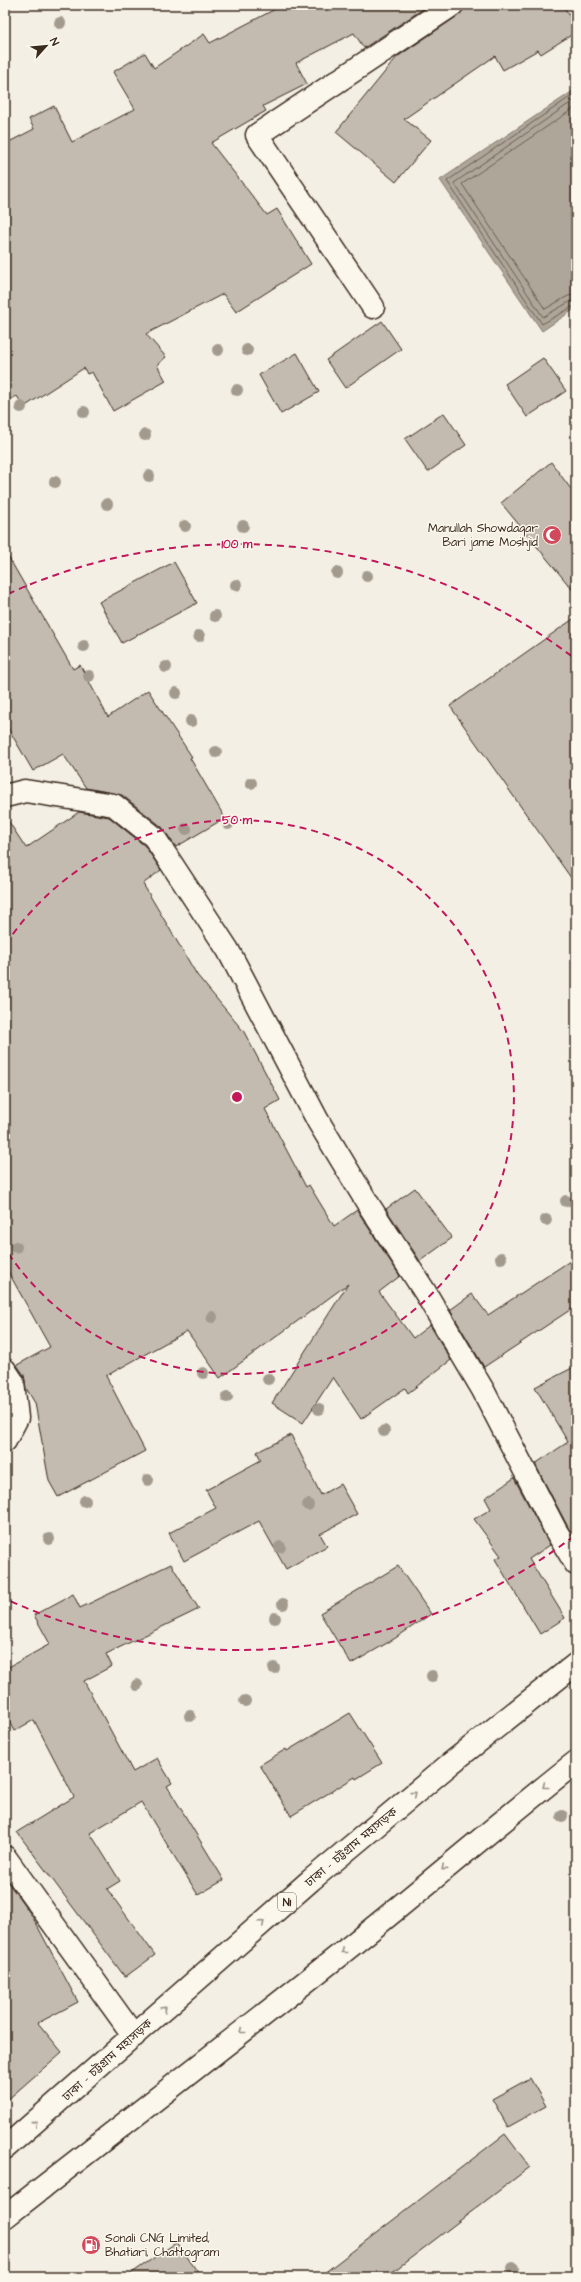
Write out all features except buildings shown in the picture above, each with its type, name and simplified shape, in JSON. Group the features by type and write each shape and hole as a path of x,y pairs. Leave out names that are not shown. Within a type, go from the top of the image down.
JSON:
{"main road":[{"path":"373,307 257,135 452,5"},
{"path":"5,796 25,791 114,804 154,837 228,950 318,1121 370,1207 426,1292 484,1390 556,1531 576,1564"},
{"path":"5,1370 13,1382 17,1418 5,1441"},
{"name":"ঢাকা - চট্টগ্রাম মহাসড়ক","path":"5,2148 311,1880 450,1764 576,1664"},
{"path":"5,2217 103,2142 178,2081 358,1940 497,1824 576,1762"},
{"path":"5,1857 134,2036"}],"water":[{"path":"576,89 576,308 542,331 440,180"}],"place":[{"name":"Manullah Showdagar Bari jame Moshjid","path":"552,535"},
{"name":"Sonali CNG Limited, Bhatiari, Chattogram","path":"91,2245"}]}
